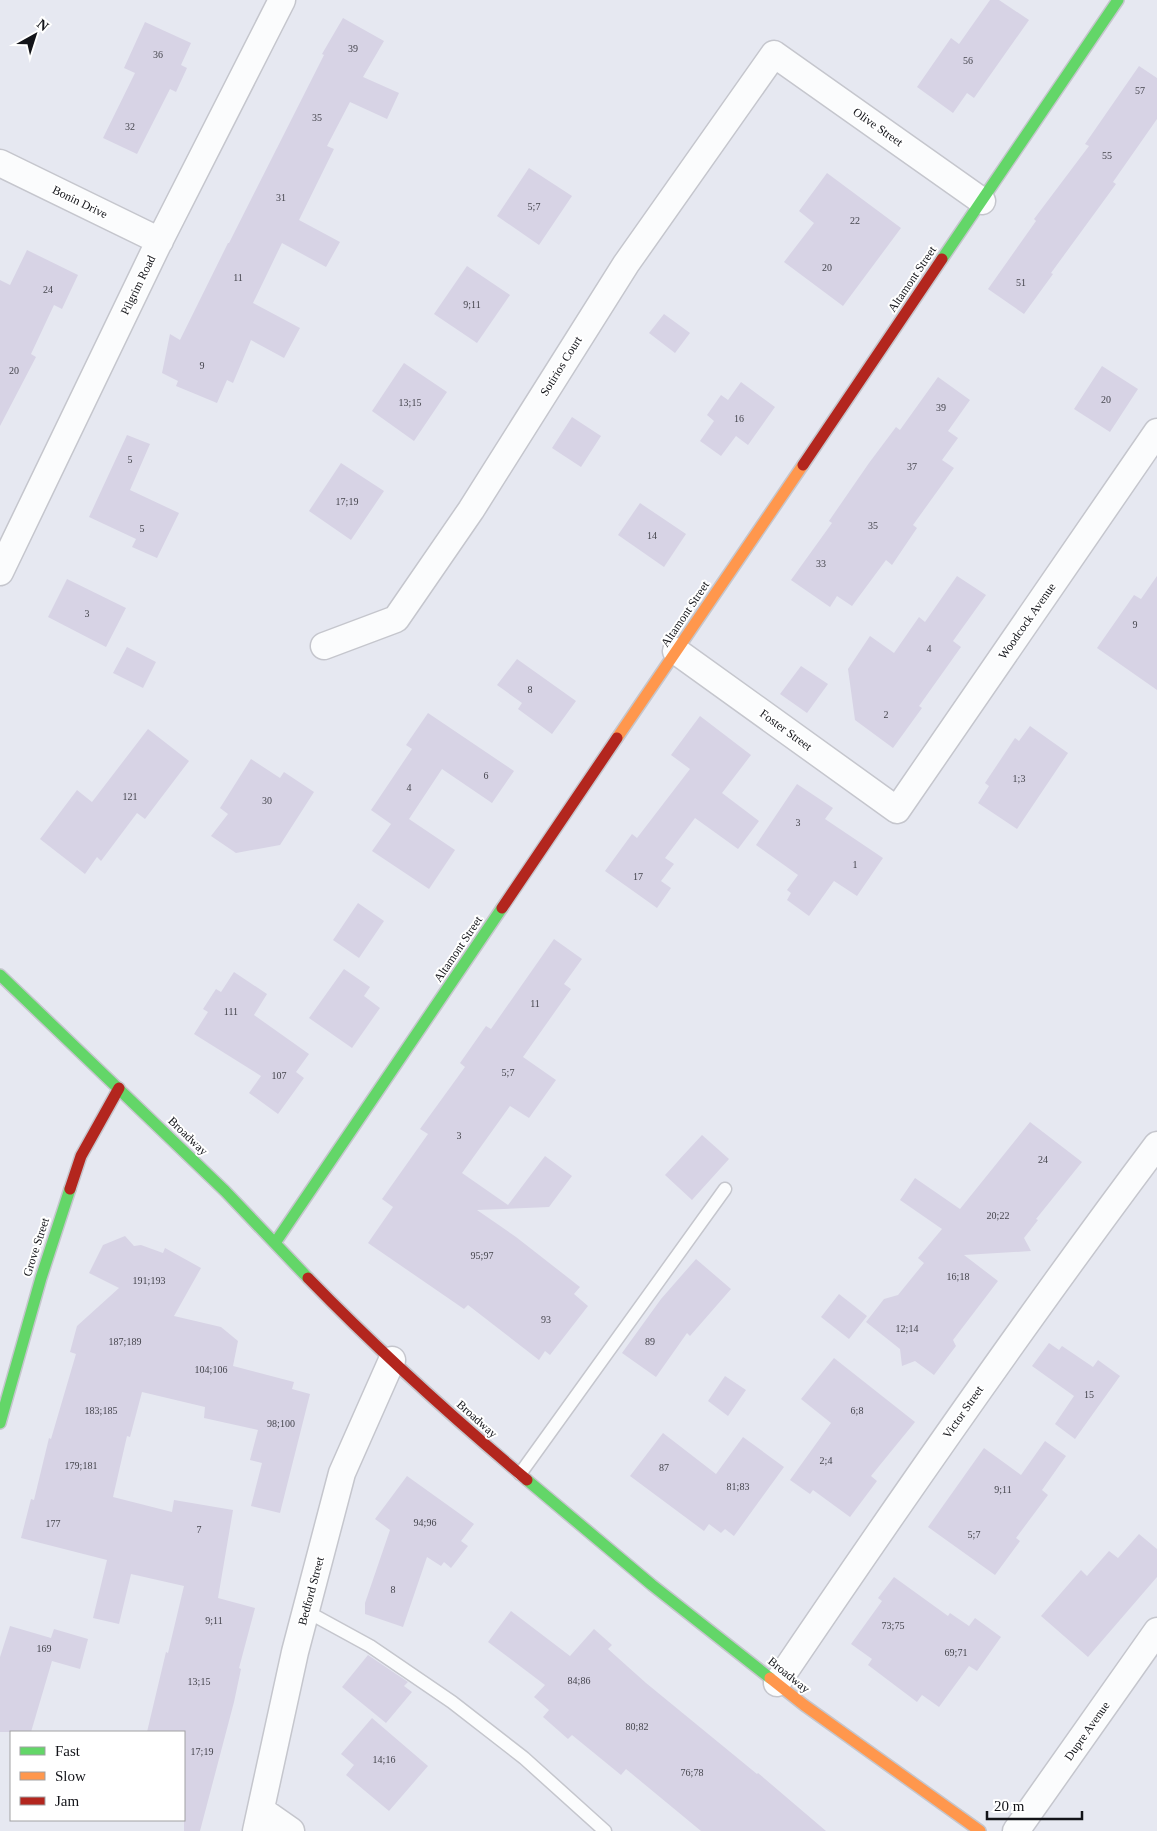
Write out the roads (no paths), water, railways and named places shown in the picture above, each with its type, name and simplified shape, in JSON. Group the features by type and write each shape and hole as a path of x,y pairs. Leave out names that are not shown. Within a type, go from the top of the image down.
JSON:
{"street":[{"name":"Pilgrim Road","path":"0,572 160,241 282,0"},
{"name":"Altamont Street","path":"275,1243 1118,0"},
{"name":"Olive Street","path":"774,54 982,200"},
{"name":"Sotirios Court","path":"324,646 396,618 471,510 626,264 774,54"},
{"name":"Bonin Drive","path":"0,162 160,241"},
{"name":"Woodcock Avenue","path":"897,810 1157,432"},
{"name":"Foster Street","path":"676,652 897,810"},
{"name":"Broadway","path":"0,975 225,1192 355,1326 472,1433 652,1585 804,1705 980,1831"},
{"name":"Grove Street","path":"0,1423 41,1278 81,1156 119,1088"},
{"name":"Victor Street","path":"777,1683 917,1477 1075,1255 1157,1145"},
{"name":"Bedford Street","path":"258,1820 295,1652 342,1473 392,1360"},
{"name":"Dupre Avenue","path":"1016,1831 1157,1630"},
{"path":"258,1820 291,1831"}],"lane":[{"path":"520,1474 725,1189"},
{"path":"306,1611 370,1646 452,1702 524,1758 605,1831"}]}
